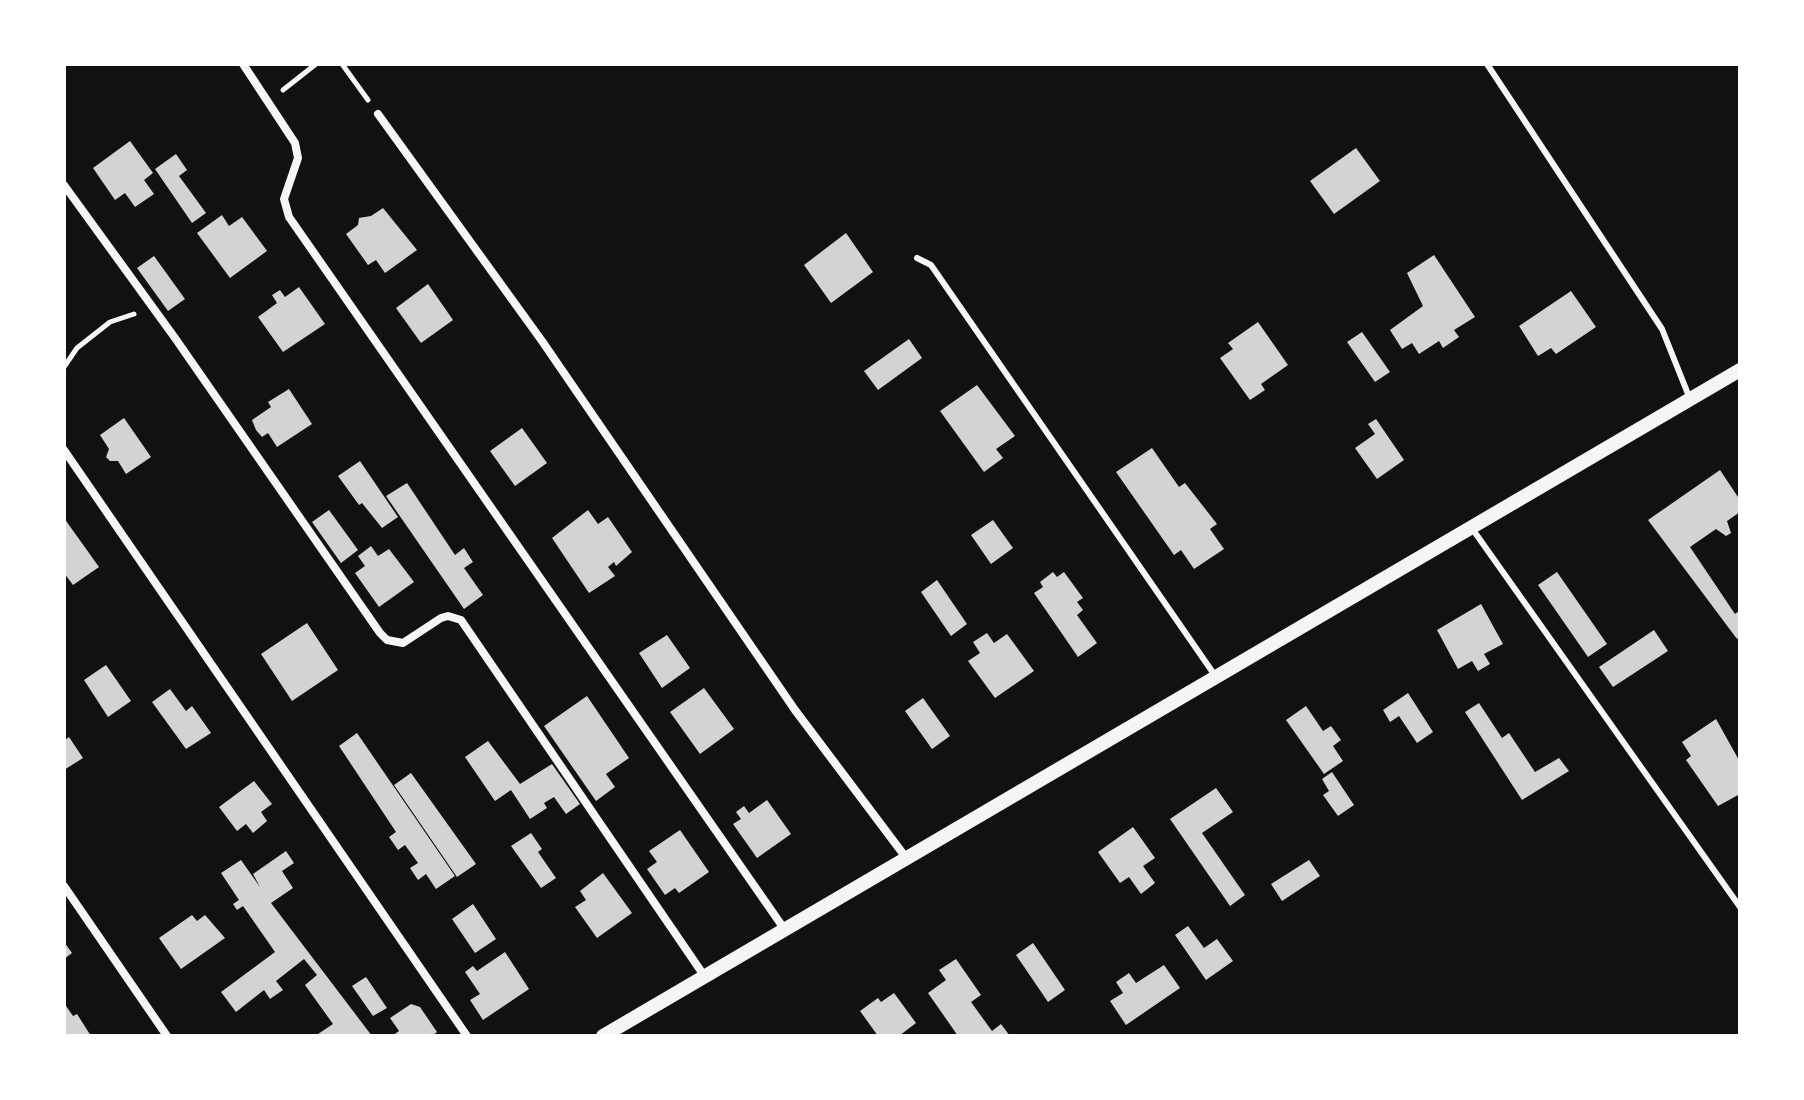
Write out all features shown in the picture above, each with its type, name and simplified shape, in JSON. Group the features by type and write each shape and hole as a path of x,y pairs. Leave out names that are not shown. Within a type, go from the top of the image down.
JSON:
{"street":[{"path":"243,64 288,128 298,158 284,199 289,217 785,930"},
{"path":"378,114 542,341 795,710 907,859"},
{"path":"64,185 380,633 387,640 403,643 441,618 448,616 461,620 705,977"},
{"path":"603,1036 1740,370"},
{"path":"64,450 467,1036"},
{"path":"64,886 167,1036"}],"lane":[{"path":"1487,64 1662,329 1690,399"},
{"path":"917,258 931,265 1216,677"},
{"path":"1471,527 1740,907"}],"path":[{"path":"274,109 284,89 316,64"},
{"path":"342,64 378,114"},
{"path":"64,367 77,348 110,322 142,313 157,316"}],"building":[{"path":"130,141 153,173 144,180 154,194 135,207 125,193 115,200 93,168"},
{"path":"1356,148 1380,181 1334,214 1310,181"},
{"path":"176,154 187,170 179,176 206,213 192,223 155,169"},
{"path":"383,208 417,250 385,273 376,260 368,265 346,234 358,225 359,218 371,216"},
{"path":"222,215 229,226 242,217 267,251 230,278 197,233"},
{"path":"846,233 873,272 831,303 804,265"},
{"path":"1434,255 1475,317 1454,330 1459,337 1443,348 1439,341 1419,354 1412,343 1402,349 1390,330 1423,306 1407,273"},
{"path":"154,256 185,299 168,311 137,268"},
{"path":"428,284 453,320 421,343 396,308"},
{"path":"299,287 325,324 283,352 258,317 277,303 272,295 280,290 285,297"},
{"path":"1571,291 1596,327 1556,354 1551,348 1538,356 1519,326"},
{"path":"1258,322 1288,365 1261,384 1265,390 1250,400 1220,358 1233,349 1228,343"},
{"path":"1362,332 1390,372 1375,382 1347,342"},
{"path":"909,339 922,358 878,390 864,371"},
{"path":"977,385 1015,436 996,449 1003,458 984,472 940,411"},
{"path":"289,389 312,424 277,447 268,433 262,437 252,420 271,407 268,402"},
{"path":"124,418 151,457 126,474 118,461 110,461 106,457 109,449 100,435"},
{"path":"1376,419 1404,460 1377,479 1355,448 1375,434 1368,424"},
{"path":"522,428 547,463 515,486 490,451"},
{"path":"1152,448 1179,487 1185,483 1217,524 1210,529 1224,549 1194,569 1181,550 1174,555 1116,472"},
{"path":"360,461 398,517 382,528 362,503 359,505 338,476"},
{"path":"1720,470 1740,500 1740,512 1727,521 1731,533 1726,536 1716,529 1690,547 1735,614 1740,610 1740,637 1737,639 1648,520"},
{"path":"407,483 455,555 464,548 473,562 464,568 483,595 464,609 386,496"},
{"path":"329,510 358,550 341,563 312,522"},
{"path":"588,510 598,524 608,517 632,552 616,566 614,562 608,567 615,576 589,593 552,538"},
{"path":"64,518 99,567 73,585 64,573"},
{"path":"993,520 1013,548 991,564 971,535"},
{"path":"371,546 378,556 389,549 414,582 379,607 355,573 365,566 358,556"},
{"path":"1053,572 1057,577 1064,572 1083,598 1077,602 1083,610 1077,615 1097,643 1078,657 1034,593 1043,587 1040,582"},
{"path":"1557,572 1607,644 1588,657 1538,585"},
{"path":"937,580 967,624 951,636 921,592"},
{"path":"1481,604 1503,644 1484,654 1490,664 1478,671 1472,661 1458,669 1437,630"},
{"path":"307,623 338,670 292,701 261,654"},
{"path":"1654,630 1668,651 1613,687 1599,667"},
{"path":"987,633 994,643 1007,634 1034,671 995,698 968,661 980,653 973,642"},
{"path":"667,635 690,668 662,688 639,653"},
{"path":"106,665 131,701 108,717 84,680"},
{"path":"704,688 734,729 700,754 670,712"},
{"path":"170,689 186,711 192,706 211,733 186,749 152,702"},
{"path":"1408,693 1433,732 1417,743 1399,716 1390,722 1383,710"},
{"path":"587,696 629,758 606,774 615,787 596,801 544,726"},
{"path":"923,698 950,736 932,749 905,711"},
{"path":"1479,703 1502,738 1509,733 1535,772 1559,758 1569,771 1522,800 1465,712"},
{"path":"1306,706 1323,731 1331,726 1341,740 1333,746 1343,761 1324,774 1286,720"},
{"path":"1716,719 1740,762 1740,794 1718,806 1686,760 1691,756 1682,742"},
{"path":"357,733 455,876 436,889 426,874 418,880 410,868 418,863 405,845 398,850 389,837 396,832 339,746"},
{"path":"69,737 83,758 64,770 64,741"},
{"path":"488,741 520,784 552,764 580,804 566,814 554,797 544,803 547,808 530,819 511,790 495,801 465,757"},
{"path":"1332,772 1354,805 1338,816 1323,795 1329,791 1322,779"},
{"path":"411,773 476,864 457,877 394,785"},
{"path":"254,781 272,804 261,812 267,821 253,833 246,824 237,831 219,807"},
{"path":"1216,788 1233,812 1202,833 1245,895 1230,906 1170,819"},
{"path":"767,800 791,834 757,858 733,824 741,819 736,812 744,806 749,813"},
{"path":"1133,827 1155,858 1143,866 1155,883 1141,894 1129,877 1120,883 1098,852"},
{"path":"680,830 709,872 679,893 675,888 665,895 647,869 657,862 649,851"},
{"path":"531,833 542,849 538,852 556,878 541,888 511,846"},
{"path":"286,851 294,863 282,871 293,888 271,903 372,1036 315,1036 333,1024 305,985 317,975 304,959 276,981 283,990 270,999 264,990 236,1012 221,992 275,952 243,906 237,910 233,904 239,900 221,873 241,860 260,887 253,874"},
{"path":"1309,860 1320,876 1282,901 1271,884"},
{"path":"603,873 632,913 597,938 575,907 586,900 580,891"},
{"path":"473,904 496,939 475,953 452,919"},
{"path":"192,915 197,921 205,915 225,938 181,969 159,938"},
{"path":"1188,926 1204,948 1217,939 1233,961 1206,980 1175,935"},
{"path":"64,942 72,953 64,959"},
{"path":"1033,943 1065,990 1048,1002 1016,955"},
{"path":"505,952 529,989 483,1020 470,1000 480,994 465,972 473,966 477,971"},
{"path":"956,959 981,995 971,1002 992,1031 1001,1024 1010,1036 958,1036 928,993 946,980 939,970"},
{"path":"1164,965 1180,988 1126,1025 1110,1001 1123,993 1116,982 1129,973 1136,983"},
{"path":"366,977 387,1008 373,1016 352,986"},
{"path":"894,993 916,1023 899,1036 878,1036 860,1011 878,998 881,1002"},
{"path":"64,1003 73,1016 77,1014 91,1036 64,1036"},
{"path":"411,1004 420,1007 437,1032 432,1036 392,1036 399,1031 390,1018"}]}
